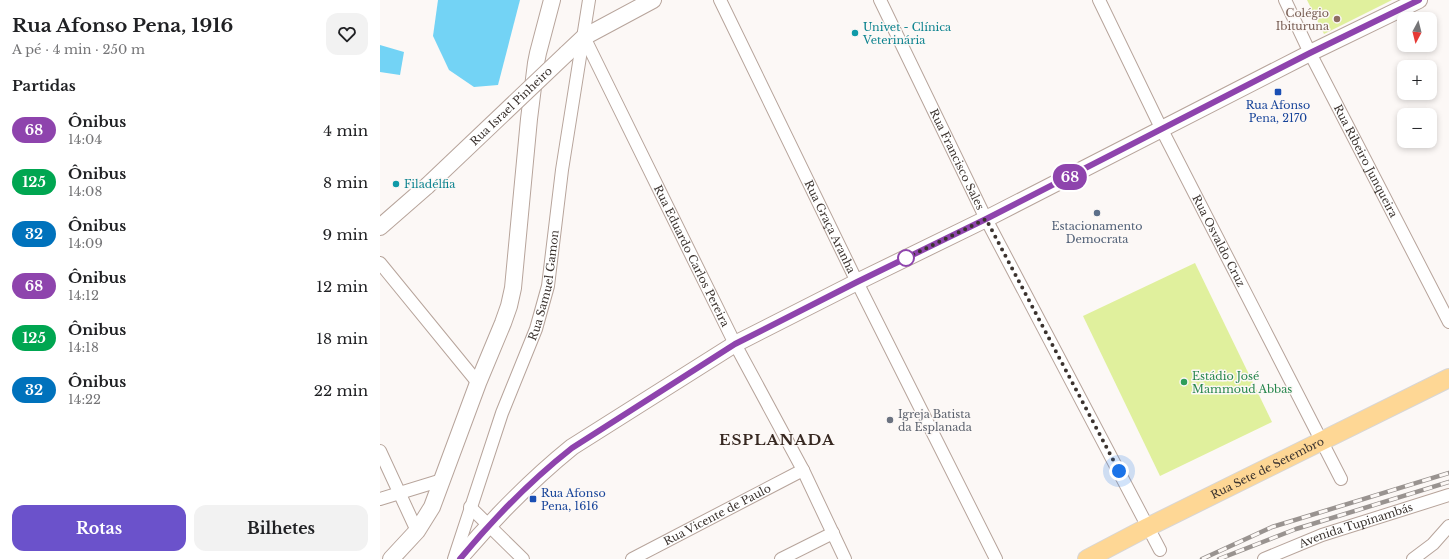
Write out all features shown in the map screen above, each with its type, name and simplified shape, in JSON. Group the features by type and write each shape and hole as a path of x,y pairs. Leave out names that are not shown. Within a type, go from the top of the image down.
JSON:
{"main road":[{"name":"Rua Sete de Setembro","path":"1087,559 1148,527 1449,378"}],"street":[{"path":"391,559 417,531 432,507 478,383 504,323 509,306 513,288 529,119 537,58 552,0"},
{"name":"Rua Samuel Gamon","path":"454,559 502,413 536,329 548,286 562,170 589,0"},
{"name":"Rua Israel Pinheiro","path":"380,227 427,186 584,37 653,0"},
{"name":"Rua Graça Aranha","path":"720,0 857,282 996,559"},
{"name":"Rua Francisco Sales","path":"880,0 986,219 1160,550"},
{"name":"Rua Osvaldo Cruz","path":"1100,0 1162,130 1341,479"},
{"name":"Rua Ribeiro Junqueira","path":"1285,0 1310,53 1449,322"},
{"path":"460,559 488,524 547,467 572,448 735,344 1162,130 1310,53 1419,0"},
{"name":"Rua Eduardo Carlos Pereira","path":"584,37 735,344 804,470 845,559"},
{"path":"380,263 478,383"},
{"path":"380,451 417,531"},
{"name":"Rua Vicente de Paulo","path":"632,559 804,470"},
{"path":"380,499 442,480"},
{"name":"Avenida Tupinambás","path":"1264,559 1322,536 1449,495"},
{"path":"470,507 523,559"},
{"path":"1413,559 1433,544 1449,526"},
{"path":"781,559 833,533"}],"green space":[{"name":"Colégio Ibituruna","path":"1307,0 1392,0 1324,34"},
{"name":"Estádio José Mammoud Abbas","path":"1195,263 1272,422 1160,476 1083,316"}],"water":[{"path":"438,0 520,0 498,85 474,87 449,70 433,36"},
{"path":"380,45 404,52 400,75 380,72"}],"railway":[{"path":"1202,559 1272,527 1449,473"},
{"path":"1219,559 1296,529 1449,482"}],"bus line":[{"name":"68","path":"460,559 488,524 547,467 572,448 735,344 1162,130 1310,53 1419,0"}],"place":[{"name":"Colégio Ibituruna","path":"1337,19"},
{"name":"Univet - Clínica Veterinária","path":"855,33"},
{"name":"Rua Afonso Pena, 2170","path":"1278,92"},
{"name":"Filadélfia","path":"396,184"},
{"name":"Estacionamento Democrata","path":"1097,213"},
{"name":"Estádio José Mammoud Abbas","path":"1184,382"},
{"name":"Igreja Batista da Esplanada","path":"890,420"},
{"name":"Rua Afonso Pena, 1616","path":"533,499"}],"district":[{"name":"ESPLANADA","path":"777,439"}],"route":[{"path":"906,258 900,261 986,219 1119,471"}]}
